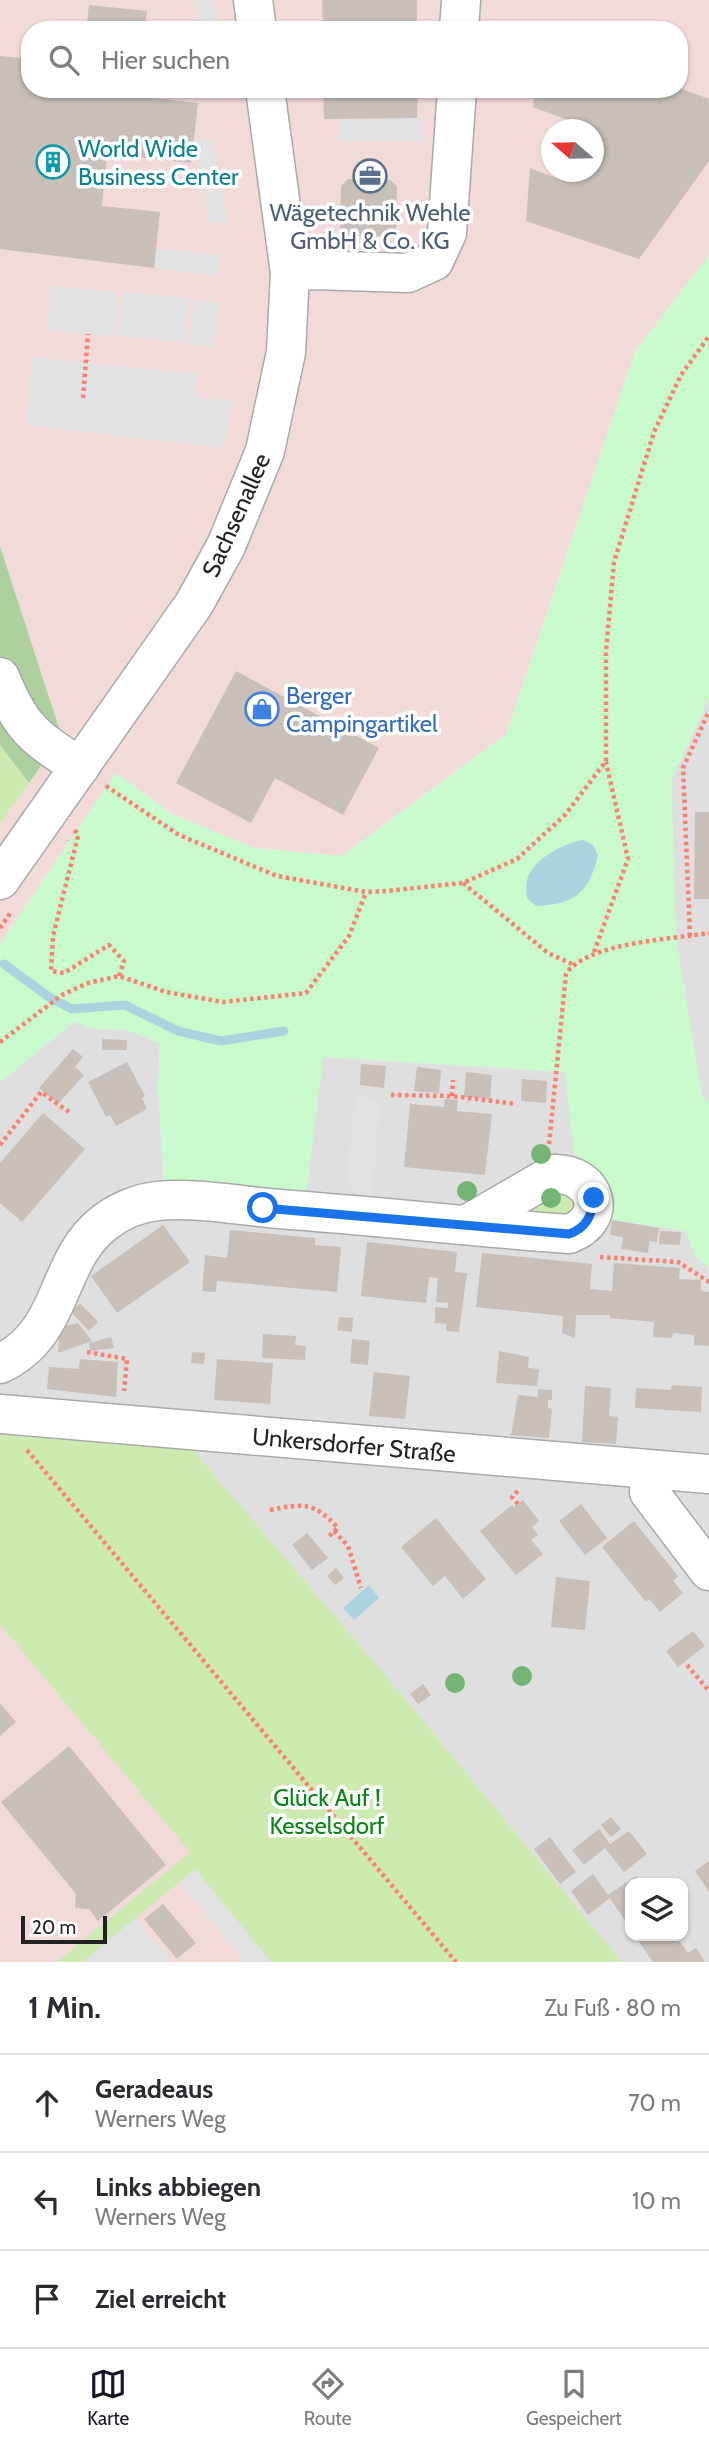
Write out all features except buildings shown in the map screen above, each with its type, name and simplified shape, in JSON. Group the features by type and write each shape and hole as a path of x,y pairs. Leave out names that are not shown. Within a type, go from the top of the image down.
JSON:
{"street":[{"path":"253,0 256,21"},
{"path":"460,21 461,0"},
{"name":"Sachsenallee","path":"0,880 194,604 226,546 265,451 286,352 290,273 266,98"},
{"path":"290,273 313,270 408,273 434,261 447,233 456,98"},
{"path":"0,677 14,711 30,733 80,767"},
{"path":"0,1364 28,1346 44,1325 55,1307 75,1258 88,1238 104,1223 145,1203 186,1202 569,1234 584,1226 593,1209 591,1190 563,1173 546,1178 466,1225"},
{"name":"Unkersdorfer Straße","path":"0,1414 709,1474"},
{"path":"650,1470 649,1492 709,1571"}],"path":[{"path":"83,398 88,334"},
{"path":"594,952 628,859 606,761 606,651 614,562 654,432 681,375 709,336"},
{"path":"690,936 683,768 709,711"},
{"path":"80,767 179,835 277,876 366,892 463,883 517,859 565,816 606,761"},
{"path":"72,826 78,835 52,936 51,971 64,973 109,945 124,961 119,976"},
{"path":"463,883 548,953 572,964"},
{"path":"0,1042 62,995 88,983 119,976 166,992 223,1002 306,993 349,936 366,892"},
{"path":"546,1178 566,974 572,964 594,952 709,933"},
{"path":"452,1096 453,1080"},
{"path":"0,1145 41,1093 69,1112"},
{"path":"391,1095 452,1096 516,1104"},
{"path":"600,1257 678,1262 709,1282"},
{"path":"87,1352 127,1359 120,1423"},
{"path":"24,1447 456,1962"},
{"path":"512,1497 518,1504"},
{"path":"270,1510 307,1505 321,1510 338,1528 327,1538"},
{"path":"334,1531 348,1546 361,1588"},
{"path":"687,1665 709,1691"}],"shaded area":[{"path":"0,0 709,0 709,255 635,352 506,734 342,856 254,848 172,814 116,773 0,944 0,824 62,737 0,546"},
{"path":"195,0 215,0 217,21 198,21"},
{"path":"339,118 423,118 423,141 339,141"},
{"path":"196,138 214,140 228,224 207,221 203,180 199,180"},
{"path":"156,248 220,255 218,276 154,268"},
{"path":"51,286 118,292 114,336 47,331"},
{"path":"123,292 189,298 184,343 118,336"},
{"path":"194,300 219,303 214,347 189,344"},
{"path":"32,357 197,374 194,398 232,400 223,448 26,425"},
{"path":"709,697 709,1104 702,1096 676,938 671,781"},
{"path":"75,1021 88,1028 127,1030 160,1043 158,1089 164,1181 306,1194 322,1057 565,1072 576,1165 602,1218 686,1231 696,1256 709,1267 709,1962 622,1962 403,1696 0,1428 0,1082"},
{"path":"356,1092 380,1105 371,1201 346,1184"},
{"path":"0,1625 201,1864 281,1962 0,1962"},
{"path":"195,1869 271,1962 245,1962 179,1883"},
{"path":"136,1918 170,1959 166,1962 88,1962 86,1959"}],"green space":[{"path":"709,255 709,697 671,781 676,938 702,1096 709,1104 709,1267 696,1257 686,1231 602,1218 576,1166 565,1072 323,1057 306,1194 164,1182 158,1089 160,1043 127,1030 88,1028 75,1021 0,1082 0,944 116,773 172,814 254,848 342,856 506,734 635,352"},
{"path":"0,546 62,737 29,783 0,745"},
{"path":"0,745 29,783 0,824"},
{"path":"561,1186 577,1204 565,1218 517,1213"},
{"name":"Glück Auf ! Kesselsdorf","path":"25,1423 191,1448 403,1696 622,1962 271,1962 195,1869 83,1962 57,1962 190,1852 0,1625 0,1428 9,1429 15,1436"}],"water":[{"path":"583,840 593,845 598,855 584,888 560,903 536,906 527,898 526,888 529,874 535,865 554,851"},
{"path":"369,1585 379,1598 354,1620 343,1608"}],"waterway":[{"path":"4,964 49,997 72,1009 125,1005 178,1031 221,1041 284,1031"}],"place":[{"name":"World Wide Business Center","path":"53,162"},
{"name":"Wägetechnik Wehle GmbH & Co. KG","path":"370,176"},
{"name":"Berger Campingartikel","path":"262,709"}],"route":[{"path":"263,1208 569,1234 584,1226 590,1218 594,1198"}]}
